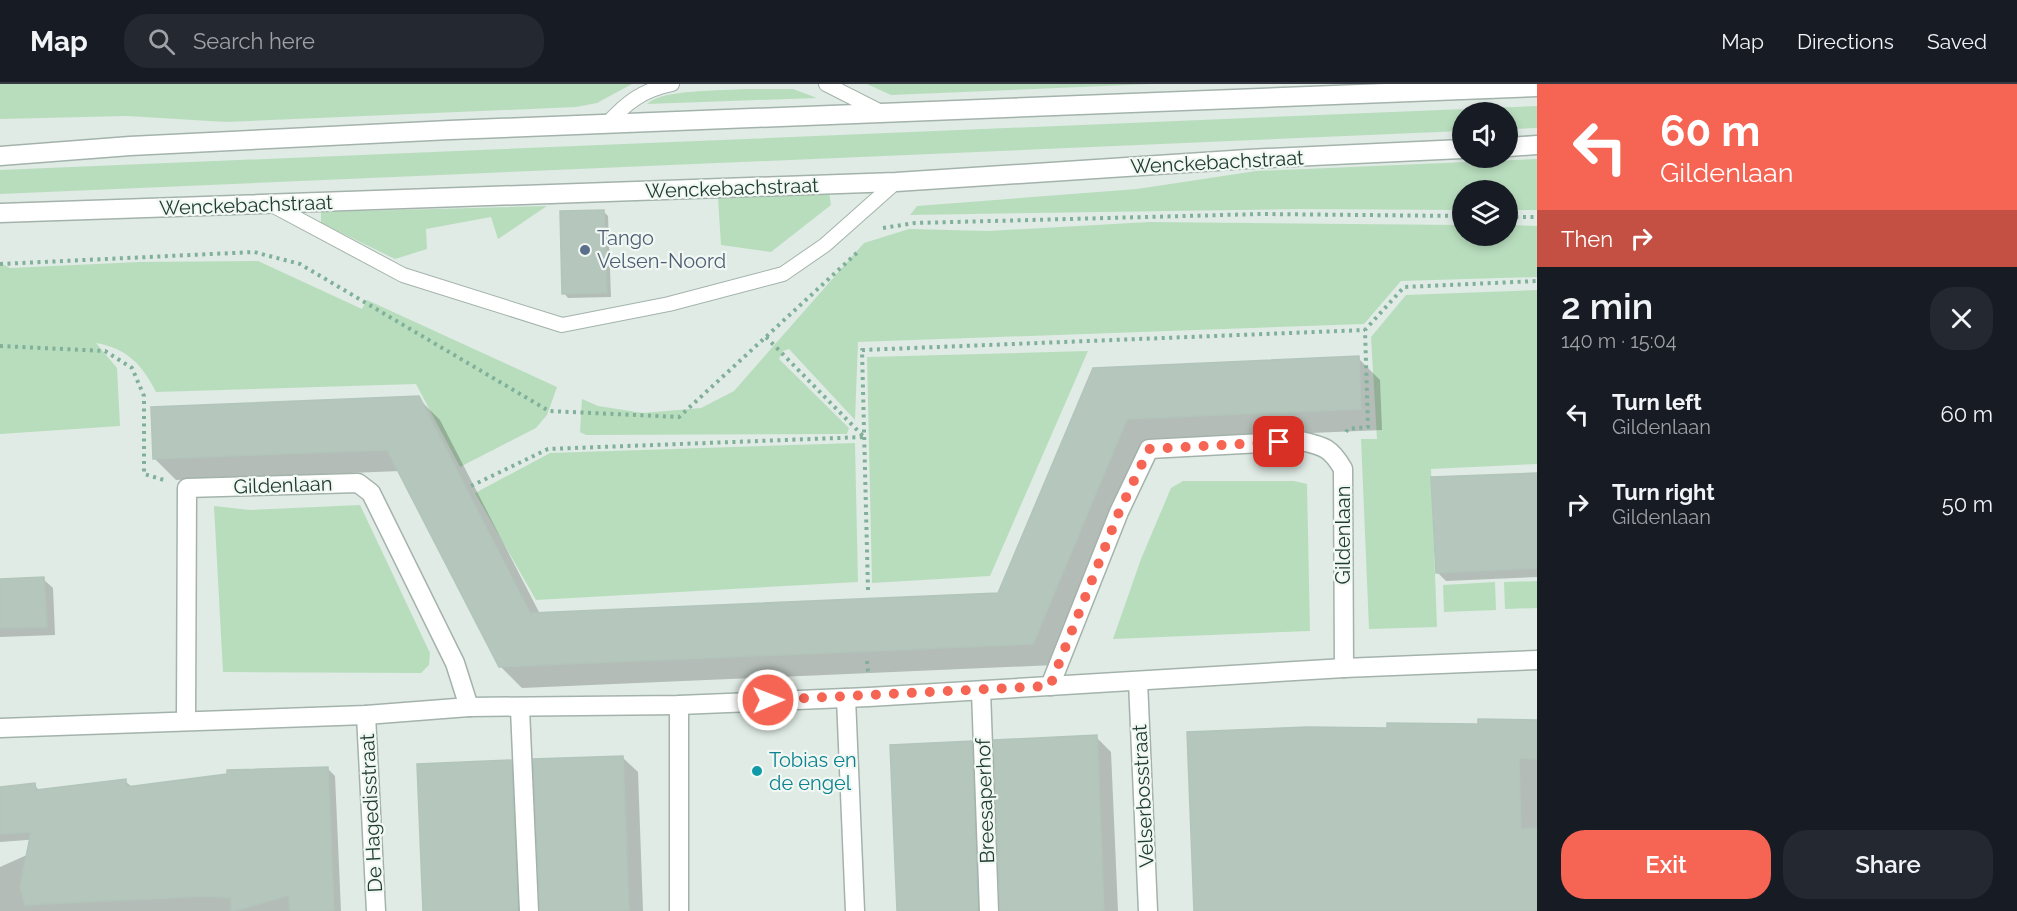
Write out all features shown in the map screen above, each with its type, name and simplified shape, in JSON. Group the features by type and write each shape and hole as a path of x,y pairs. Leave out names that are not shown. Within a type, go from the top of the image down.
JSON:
{"street":[{"path":"0,156 130,146 607,124 1537,87"},
{"path":"1518,146 1537,145"},
{"name":"Wenckebachstraat","path":"0,213 896,182 1248,159 1452,149"},
{"path":"1050,686 1119,512 1149,449 1301,441 1333,453"},
{"name":"Gildenlaan","path":"1333,453 1343,469 1344,668"},
{"name":"Gildenlaan","path":"187,488 358,483 371,493 454,663 469,707"},
{"path":"186,720 187,488"},
{"path":"0,728 366,715 469,707 520,709 846,698 1344,668 1537,660"},
{"name":"Velserbosstraat","path":"1138,681 1148,911"},
{"name":"Breesaperhof","path":"981,691 989,911"},
{"path":"846,698 855,911"},
{"path":"679,705 679,911"},
{"path":"520,709 529,911"},
{"name":"De Hagedisstraat","path":"366,715 376,911"}],"lane":[{"path":"607,124 630,100 650,88 672,84"},
{"path":"826,84 883,113"},
{"path":"272,205 403,275 562,325 669,304 783,274 825,245 896,182"}],"path":[{"path":"1518,217 1537,217"},
{"path":"1333,453 1348,429 1368,427 1365,330 1404,287 1537,281"},
{"path":"868,590 862,350 1365,330"},
{"path":"766,337 864,437"},
{"path":"0,346 105,351 132,368 144,396 144,474 187,488"},
{"path":"471,486 548,448 864,437"}],"green space":[{"path":"0,84 632,84 597,103 576,107 226,122 127,116 0,119"},
{"path":"867,84 1151,84 891,95"},
{"path":"793,89 817,98 647,104 654,99 679,93"},
{"path":"1537,106 1537,128 1518,129 1518,107"},
{"path":"1452,110 1452,131 0,194 0,170"},
{"path":"1537,159 1537,210 1518,210 1518,180 1452,180 1452,210 1301,209 910,215 917,206 1137,189 1256,171 1452,163 1452,168 1518,168 1518,160"},
{"path":"829,191 831,205 771,252 721,245 718,198"},
{"path":"547,206 498,239 491,217 426,229 427,249 395,259 321,223 321,212"},
{"path":"1149,222 1452,225 1452,246 1518,246 1518,225 1537,226 1537,277 1401,281 1364,324 858,342 855,420 789,349 783,351 779,359 849,428 847,434 586,435 580,432 582,399 598,406 643,413 701,408 734,391 864,243 909,229 989,231"},
{"path":"258,261 362,309 367,300 557,387 547,415 536,428 460,467 416,384 156,392 145,373 132,359 107,345 96,343 117,368 120,426 0,434 0,263 10,268 139,262"},
{"path":"1537,290 1537,464 1431,469 1437,627 1369,629 1361,439 1377,439 1371,337 1406,295"},
{"path":"1088,351 990,576 872,583 867,357"},
{"path":"855,443 858,582 536,600 475,493 550,453"},
{"path":"1183,481 1294,481 1307,484 1310,631 1113,639 1141,559 1171,488"},
{"path":"360,505 430,653 429,665 421,673 223,672 214,506 250,510"},
{"path":"1537,581 1537,608 1505,609 1504,582"},
{"path":"1495,582 1496,610 1444,612 1443,585"}],"building":[{"path":"604,210 607,293 562,294 560,211"},
{"path":"1359,356 1361,409 1127,419 1033,644 499,667 387,450 153,459 151,407 419,396 530,613 998,593 1093,368"},
{"path":"1537,473 1537,568 1436,573 1431,477"},
{"path":"44,577 47,627 0,628 0,579"},
{"path":"1478,719 1537,720 1537,759 1519,758 1521,829 1537,828 1537,911 1194,911 1187,732 1308,727 1387,728 1387,723 1478,724"},
{"path":"1097,735 1104,911 1000,911 994,740"},
{"path":"972,741 978,911 897,911 890,745"},
{"path":"623,756 629,911 540,911 533,759"},
{"path":"511,760 518,911 423,911 417,764"},
{"path":"328,767 334,911 290,911 289,895 235,911 231,911 231,898 208,896 25,905 20,887 31,832 0,834 0,787 35,783 36,790 126,779 126,787 227,774 227,770"}],"place":[{"name":"Tango Velsen-Noord","path":"585,250"},
{"name":"Tobias en de engel","path":"757,771"}],"route":[{"path":"768,700 869,697 1050,686 1119,512 1149,449 1279,442"}]}
